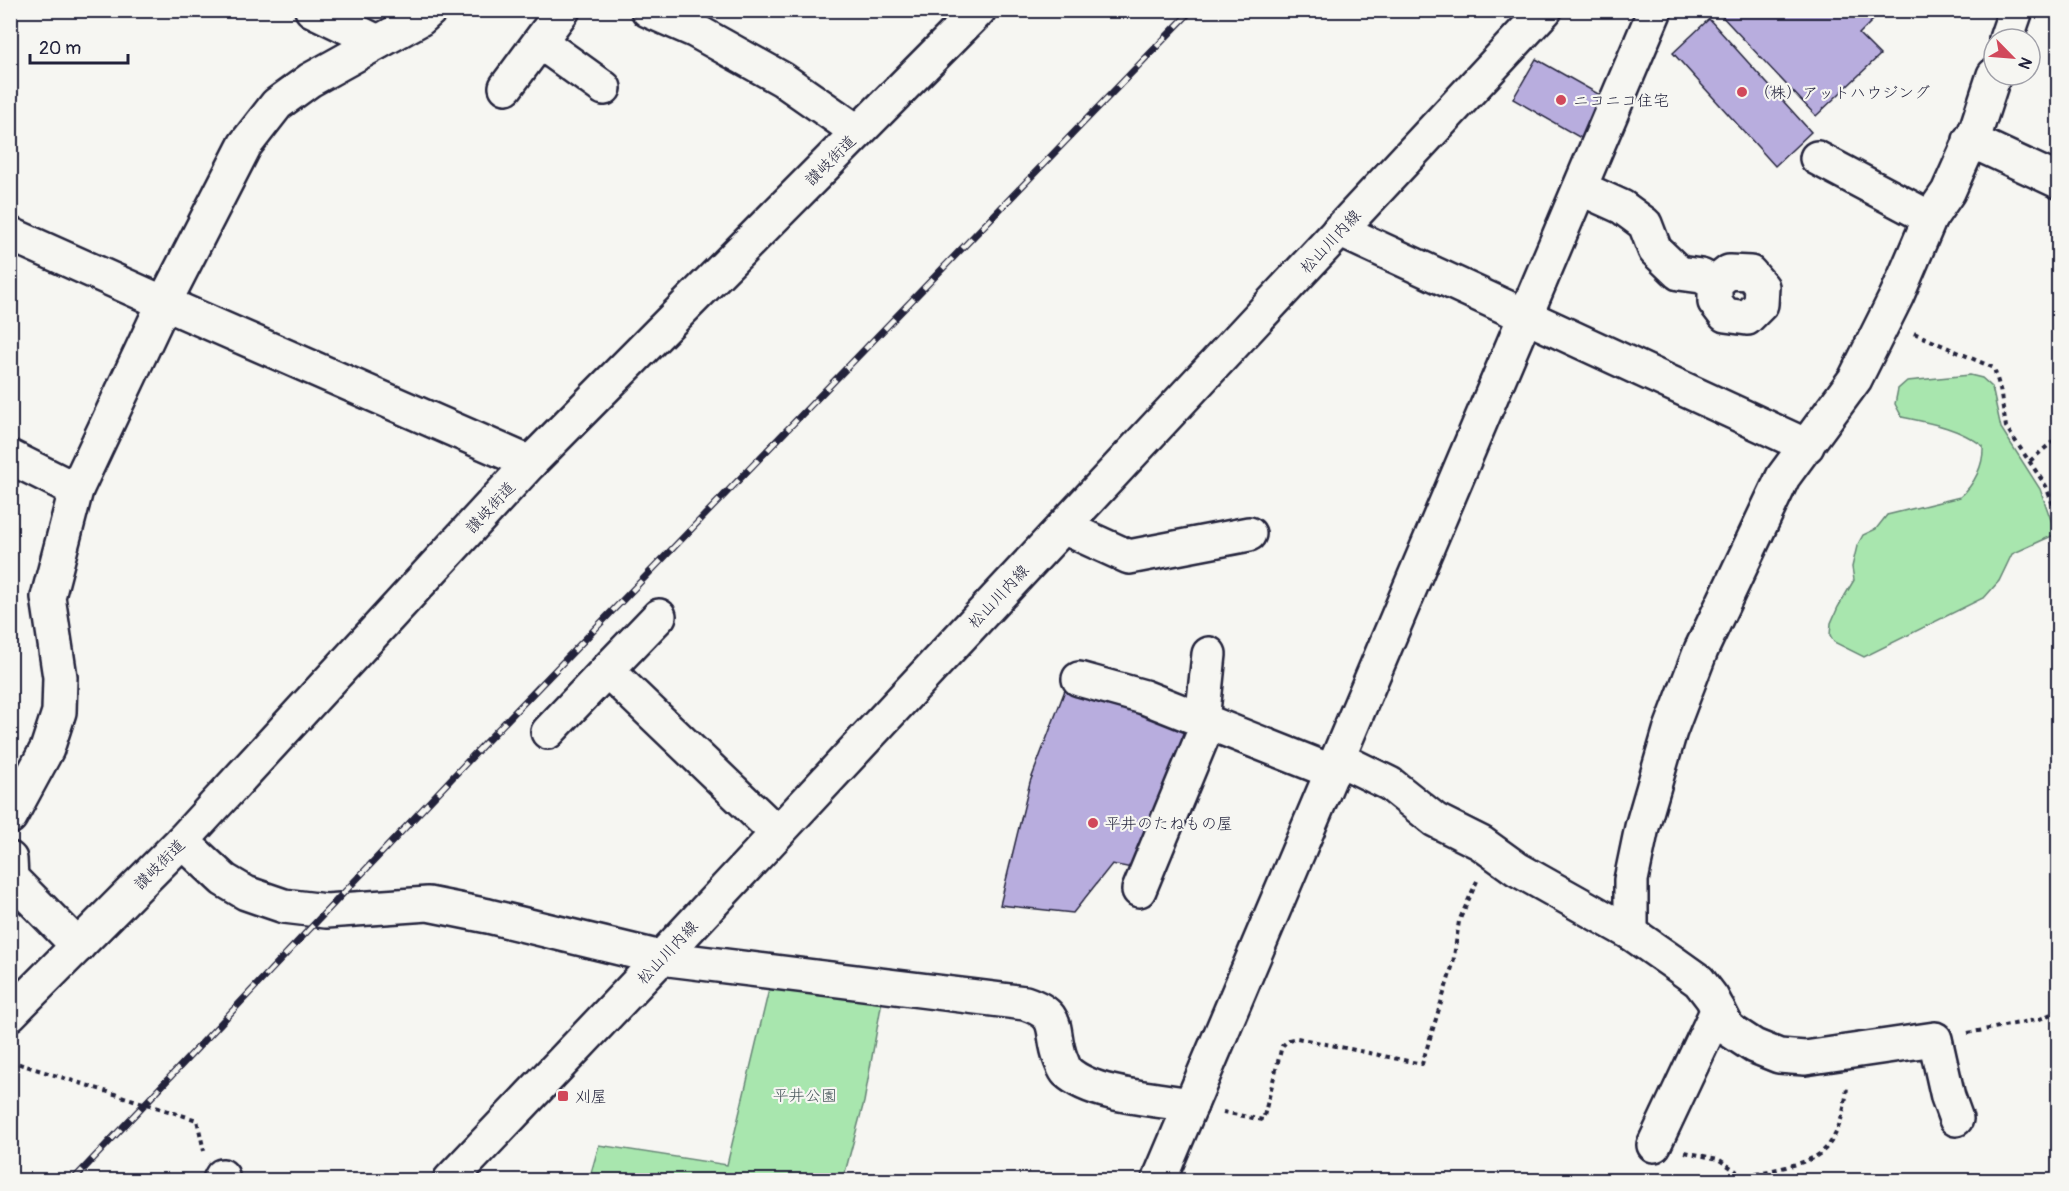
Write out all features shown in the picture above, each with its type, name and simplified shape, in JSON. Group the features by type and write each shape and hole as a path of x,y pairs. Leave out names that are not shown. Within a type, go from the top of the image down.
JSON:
{"street":[{"path":"312,10 378,42"},
{"path":"10,817 47,749 59,712 60,677 48,597 76,490 164,303 245,145 278,104 310,80 420,19 430,10"},
{"path":"506,87 564,10"},
{"name":"讃岐街道","path":"10,1014 182,841 530,463 979,10"},
{"name":"松山川内線","path":"450,1180 661,958 1545,10"},
{"path":"1159,1180 1527,318 1655,10"},
{"path":"2010,27 2016,10"},
{"path":"669,15 782,80 858,132"},
{"path":"540,42 604,88"},
{"path":"1630,933 1631,880 1642,827 1670,731 1701,650 1783,477 1855,379 1930,218 1948,192 1990,87"},
{"path":"1970,140 2058,181"},
{"path":"1817,158 1930,218"},
{"path":"1580,188 1622,207 1645,224 1655,250 1679,273 1701,276 1714,283"},
{"path":"1339,231 1807,446"},
{"path":"10,234 530,463"},
{"path":"10,458 76,490"},
{"path":"1063,527 1129,557 1249,534"},
{"path":"548,732 658,616"},
{"path":"1139,890 1205,722 1209,654"},
{"path":"607,670 777,833"},
{"path":"1079,679 1144,698 1205,722 1390,784 1435,820 1481,843 1517,869 1630,933 1699,981 1728,1029 1754,1046 1779,1056 1805,1058 1935,1039 1948,1097 1956,1119"},
{"path":"182,841 231,884 246,893 284,906 326,911 428,904 488,915 661,958 1025,1003 1048,1014 1055,1029 1057,1051 1065,1071 1083,1083 1106,1091 1191,1105"},
{"path":"10,859 11,878 78,946"},
{"path":"1654,1145 1718,1009"}],"path":[{"path":"1884,321 1994,368 2006,427 2046,486 2058,519"},
{"path":"2030,461 2058,437"},
{"path":"1191,1105 1263,1120 1282,1046 1289,1040 1298,1038 1422,1064 1452,964 1459,921 1490,850"},
{"path":"1935,1039 2040,1019 2058,1011"},
{"path":"1654,1145 1718,1158 1736,1171 1738,1179 1800,1163 1823,1151 1839,1128 1846,1099 1848,1052"},
{"path":"10,1061 197,1120 205,1156 221,1178"},
{"path":"279,1180 337,1180"}],"green space":[{"path":"1970,375 1982,378 1992,387 2001,428 2040,489 2056,534 2012,554 1999,581 1985,597 1864,657 1834,642 1830,635 1831,623 1854,580 1852,567 1857,546 1863,535 1876,529 1887,515 1960,497 1970,487 1977,474 1983,453 1983,446 1964,435 1944,427 1902,417 1895,404 1898,389 1907,381"},
{"name":"平井公園","path":"771,981 883,995 864,1102 843,1180 589,1180 599,1145 727,1165"}],"building":[{"path":"1716,10 1883,10 1859,34 1880,55 1816,116"},
{"name":"（株）アットハウジング","path":"1709,19 1811,132 1775,166 1673,53"},
{"name":"ニコニコ住宅","path":"1536,59 1609,100 1586,141 1513,99"},
{"name":"平井のたねもの屋","path":"1070,677 1208,723 1147,871 1112,864 1073,913 1000,905 1030,782"}],"railway":[{"path":"73,1180 485,743 1192,10"}],"place":[{"name":"（株）アットハウジング","path":"1742,92"},
{"name":"ニコニコ住宅","path":"1561,100"},
{"name":"平井のたねもの屋","path":"1093,823"},
{"name":"刈屋","path":"563,1096"}]}
